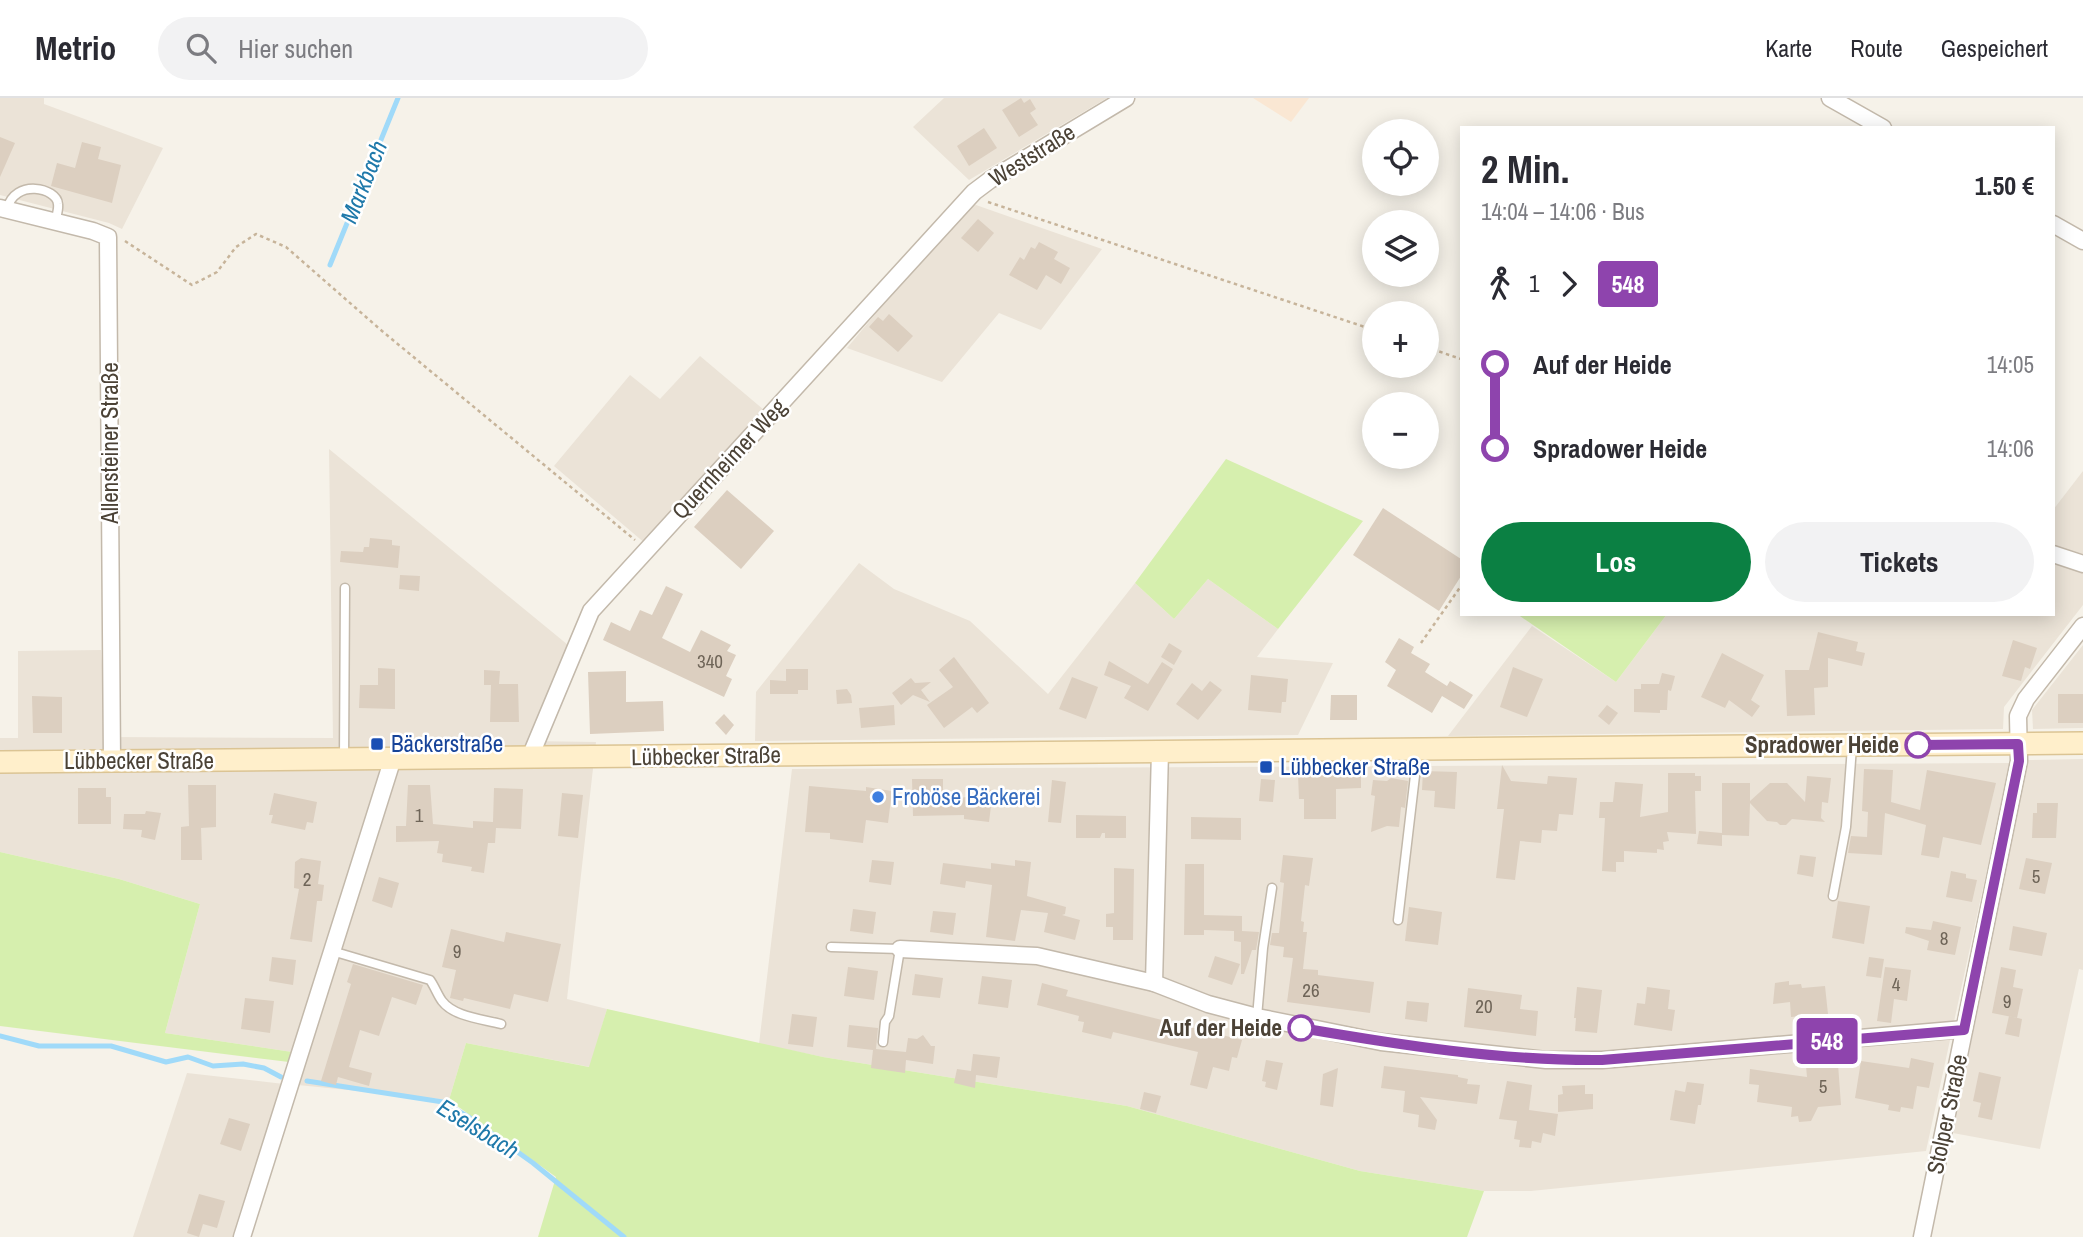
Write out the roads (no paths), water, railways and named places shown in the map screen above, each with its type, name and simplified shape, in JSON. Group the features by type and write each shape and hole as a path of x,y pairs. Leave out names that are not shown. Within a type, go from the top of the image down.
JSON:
{"main road":[{"name":"Lübbecker Straße","path":"0,762 2083,743"}],"street":[{"name":"Weststraße","path":"974,192 1126,98"},
{"path":"1830,98 1879,126"},
{"name":"Quernheimer Weg","path":"530,757 591,611 974,192"},
{"path":"4,208 56,221"},
{"name":"Allensteiner Straße","path":"56,221 108,237 111,761"},
{"path":"2055,225 2083,242"},
{"path":"2055,555 2083,564"},
{"name":"Stolper Straße","path":"1922,1237 2019,761 2018,716 2026,699 2083,626"},
{"path":"1154,983 1160,751"},
{"path":"242,1237 393,758"},
{"path":"900,949 1037,956 1154,983 1209,1004 1257,1017 1381,1042 1546,1060 1602,1060 1964,1030"}],"lane":[{"path":"4,208 20,190 40,191 55,198 58,203 56,221"},
{"path":"344,759 345,588"},
{"path":"1833,897 1846,827 1852,746"},
{"path":"1398,920 1418,750"},
{"path":"1257,1017 1263,947 1272,888"},
{"path":"831,947 900,949 890,1016 885,1022 883,1042"},
{"path":"332,951 430,980 447,1007 501,1024"}],"waterway":[{"name":"Markbach","path":"330,265 398,98"},
{"name":"Eselsbach","path":"0,1036 39,1046 111,1046 166,1062 188,1057 213,1066 243,1064 264,1068 281,1077"},
{"name":"Eselsbach","path":"307,1081 443,1102 533,1163 624,1237"}],"place":[{"name":"Bäckerstraße","path":"377,744"},
{"name":"Spradower Heide","path":"1918,745"},
{"name":"Lübbecker Straße","path":"1266,767"},
{"name":"Froböse Bäckerei","path":"878,797"},
{"name":"Auf der Heide","path":"1301,1028"}]}
